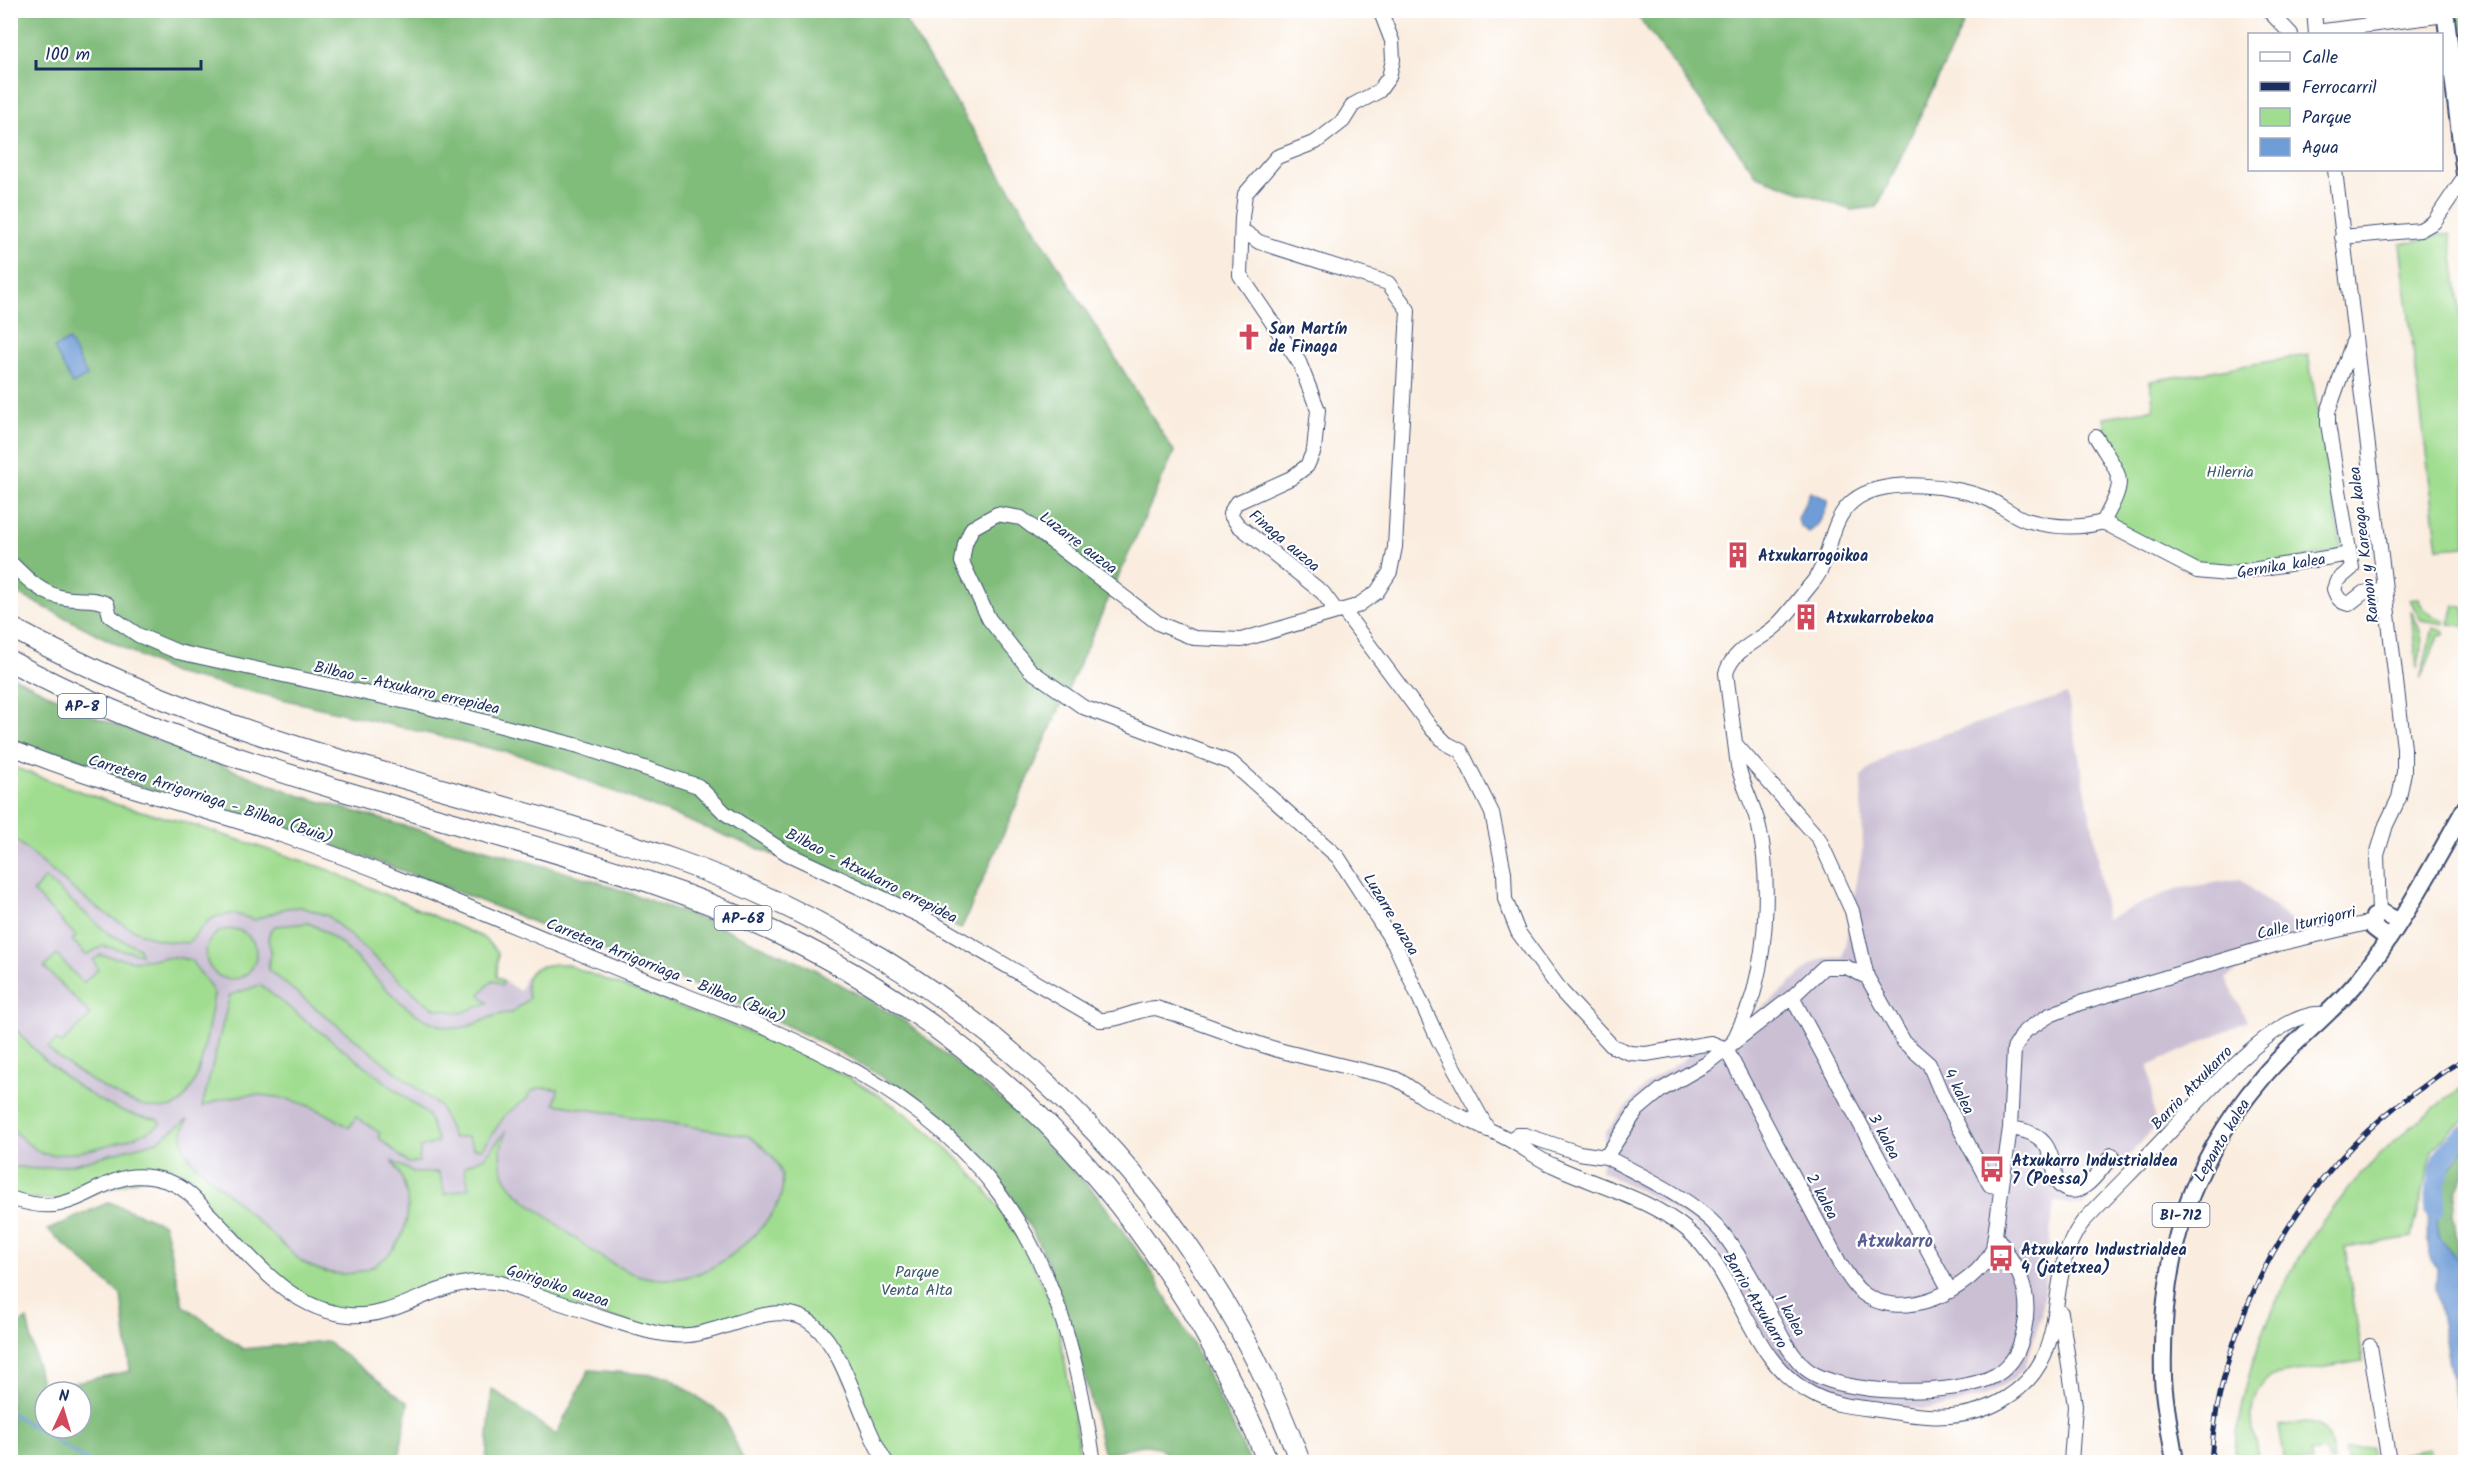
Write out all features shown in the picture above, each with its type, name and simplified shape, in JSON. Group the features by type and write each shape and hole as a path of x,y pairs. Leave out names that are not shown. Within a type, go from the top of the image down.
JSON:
{"highway":[{"name":"AP-68","path":"10,627 94,669 233,726 327,756 591,833 712,873 815,919 922,982 991,1033 1070,1104 1101,1136 1154,1202 1231,1315 1266,1382 1300,1462"},
{"name":"AP-68","path":"10,661 81,696 157,729 278,772 573,858 691,897 801,946 906,1007 950,1038 1015,1093 1080,1156 1126,1213 1157,1255 1204,1328 1237,1392 1268,1462"},
{"name":"AP-8","path":"10,674 83,706 157,729"}],"main road":[{"path":"2445,13 2466,183"},
{"path":"2387,938 2374,928 2375,918 2385,913 2398,921 2413,901 2466,807"},
{"name":"Lepanto kalea","path":"2175,1462 2163,1378 2163,1335 2168,1277 2179,1221 2212,1149 2246,1098 2278,1060 2356,983 2398,921"}],"street":[{"name":"Finaga auzoa","path":"1340,611 1323,593 1238,525 1230,514 1236,503 1291,478 1307,466 1314,450 1318,410 1299,362 1240,275 1242,230 1245,194 1277,156 1316,142 1343,121 1353,105 1380,91 1389,77 1393,60 1392,41 1380,10"},
{"path":"2268,10 2290,33"},
{"path":"2314,10 2316,33"},
{"path":"2322,33 2445,13"},
{"name":"Ramon y Kareaga kalea","path":"2335,171 2404,748 2404,772 2399,798 2386,825 2377,855 2375,918"},
{"path":"2342,237 2420,230 2434,222 2465,176"},
{"name":"Luzarre auzoa","path":"1242,230 1258,242 1388,283 1408,310 1395,547 1390,572 1377,592 1358,606 1241,640 1194,638 1158,623 1021,518 997,514 972,528 965,544 962,562 989,619 1030,670 1083,707 1232,763 1338,857 1396,947 1439,1041 1488,1130"},
{"path":"2350,554 2328,424 2328,412 2354,339"},
{"path":"1729,1046 1755,989 1762,951 1765,881 1765,858 1760,829 1754,807 1741,780 1726,673 1730,660 1750,642 1780,623 1815,579 1840,516 1854,500 1883,488 1917,485 1953,489 1989,500 2025,520 2085,527 2103,522 2119,493 2121,480 2096,437"},
{"name":"Gernika kalea","path":"2103,522 2197,571 2227,574 2350,554 2352,568 2337,581 2334,589 2336,597 2349,604 2363,593 2385,590"},
{"name":"Bilbao - Atxukarro errepidea","path":"10,562 34,586 63,598 97,599 107,604 110,616 138,635 178,652 427,706 579,746 698,786 725,813 788,854 921,916 1100,1020 1116,1021 1144,1009 1156,1008 1275,1049 1395,1079 1427,1099 1510,1140"},
{"path":"1340,611 1432,729 1446,742 1461,751 1492,813 1504,872 1505,899 1518,932 1562,992 1612,1046 1630,1053 1646,1054 1711,1043 1729,1046"},
{"path":"1737,746 1819,839 1852,910 1867,977"},
{"name":"Carretera Arrigorriaga - Bilbao (Buia)","path":"10,747 63,769 277,834 393,876 784,1034 839,1061 892,1093 928,1119 968,1158 1000,1195 1030,1242 1055,1292 1072,1347 1094,1462"},
{"name":"Calle Iturrigorri","path":"2033,1026 2080,1003 2247,953 2375,918"},
{"path":"1606,1157 1637,1110 1661,1090 1707,1064 1792,997 1824,967 1846,967 1867,977"},
{"name":"4 kalea","path":"1867,977 1904,1042 1929,1064 1943,1097 1990,1185 2001,1187"},
{"name":"3 kalea","path":"1792,997 1950,1291"},
{"name":"Barrio Atxukarro","path":"1510,1140 1533,1156 1654,1209 1687,1230 1704,1247 1720,1270 1778,1368 1802,1389 1827,1401 1899,1414 1956,1417 1989,1407 2017,1391 2039,1364 2051,1336 2074,1234 2099,1205 2228,1069 2268,1037 2310,1014 2325,1014"},
{"name":"2 kalea","path":"1729,1046 1840,1264 1860,1290 1887,1304 1913,1303 1950,1291 1987,1262 1993,1249 2010,1128 2014,1049 2025,1031 2033,1026"},
{"path":"2010,1128 2031,1132 2048,1147 2053,1157 2056,1181 2066,1189 2080,1190 2087,1186 2112,1155"},
{"name":"1 kalea","path":"1510,1140 1517,1135 1525,1135 1580,1153 1606,1157 1666,1189 1719,1228 1739,1256 1789,1346 1804,1366 1822,1378 1844,1384 1909,1391 1941,1388 1996,1375 2014,1360 2028,1314 2027,1291 2019,1269 1995,1235"},
{"name":"Goirigoiko auzoa","path":"10,1198 47,1206 58,1205 110,1180 130,1177 168,1181 189,1193 287,1293 323,1311 348,1315 366,1315 384,1311 451,1284 483,1280 501,1283 642,1330 672,1336 691,1335 775,1314 796,1316 814,1324 822,1333 838,1361 878,1450 886,1462"},
{"path":"2059,1298 2075,1406 2071,1462"},
{"path":"2370,1346 2389,1462"}],"shaded area":[{"path":"2067,694 2097,850 2106,919 2175,889 2240,879 2302,930 2226,978 2247,1021 2149,1066 2155,1127 2083,1206 2054,1202 2041,1316 2025,1367 2014,1379 1982,1397 1944,1407 1920,1409 1841,1398 1817,1391 1795,1378 1777,1358 1713,1245 1694,1226 1659,1201 1601,1171 1605,1132 1646,1084 1769,1003 1811,965 1824,958 1843,957 1863,847 1861,776 1893,751"},
{"path":"10,766 118,805 187,823 324,868 482,937 498,952 497,977 520,991 525,978 532,971 543,965 565,964 763,1037 868,1087 899,1108 957,1156 987,1192 1026,1252 1081,1462 838,1361 802,1317 483,1280 366,1315 189,1193 146,1177 11,1198"}],"green space":[{"path":"10,11 899,11 1174,452 961,929 527,757 173,673 11,590"},
{"path":"1634,11 1965,11 1964,23 1877,207 1851,210 1757,176"},
{"path":"2456,11 2465,11 2465,89"},
{"path":"2450,233 2466,357 2466,546 2438,548 2400,244"},
{"name":"Hilerria","path":"2308,355 2342,551 2233,570 2192,565 2106,522 2127,483 2110,454 2104,417 2154,409 2150,381"},
{"path":"2419,598 2422,607 2432,615 2445,620 2444,624 2421,620 2410,600"},
{"path":"2454,605 2465,608 2465,626 2449,624"},
{"path":"2411,611 2422,639 2417,669"},
{"path":"2433,628 2444,631 2444,635 2439,636 2420,680"},
{"path":"10,675 95,717 301,796 596,881 709,922 814,969 906,1022 1012,1109 1097,1195 1148,1266 1192,1343 1250,1462 1174,1462 1167,1453 1159,1448 1142,1445 1104,1455 1068,1317 1057,1284 1026,1220 1006,1189 970,1147 928,1110 881,1077 831,1048 726,998 428,880 318,841 142,787 11,740"},
{"path":"10,766 118,805 187,823 324,868 482,937 498,952 497,977 504,981 502,985 493,980 480,994 488,1003 461,1013 434,1008 422,1000 328,916 301,907 286,908 255,920 234,914 217,916 208,921 188,943 164,941 136,931 117,921 79,894 11,836"},
{"path":"45,878 109,934 139,948 141,954 103,946 86,955 72,940 76,936 33,892"},
{"name":"Parque Venta Alta","path":"308,923 327,933 344,946 409,1009 426,1020 446,1027 464,1027 512,1013 529,998 526,980 529,974 547,965 565,964 754,1035 816,1061 873,1092 927,1130 974,1176 1015,1233 1044,1289 1057,1324 1081,1462 886,1462 822,1333 788,1313 675,1336 483,1280 366,1315 300,1301 189,1193 146,1177 71,1200 11,1198 10,1166 36,1169 74,1164 157,1141 188,1119 183,1130 183,1140 185,1150 191,1160 301,1261 326,1272 350,1273 372,1267 389,1254 402,1235 407,1213 405,1188 393,1162 415,1173 439,1172 445,1194 469,1188 464,1166 485,1157 506,1131 500,1158 506,1179 512,1188 589,1249 615,1265 641,1276 675,1279 705,1270 733,1254 769,1219 777,1206 781,1193 780,1169 763,1147 748,1136 555,1104 558,1089 540,1088 530,1092 527,1099 506,1114 482,1149 474,1148 468,1137 453,1138 440,1107 268,970 271,950 268,940 270,931 275,926"},
{"path":"226,929 236,929 249,936 256,949 256,959 249,972 236,979 226,979 217,975 210,968 206,959 206,949 210,940 217,933"},
{"path":"57,955 83,983 98,969 93,960 101,955 135,961 174,957 191,960 211,987 214,995 196,1078 183,1100 170,1107 153,1108 134,1102 93,1081 47,1048 57,1040 61,1044 91,1015 44,967"},
{"path":"260,985 428,1115 438,1142 420,1148 419,1162 408,1163 378,1137 380,1133 356,1117 349,1128 315,1109 278,1097 239,1096 202,1107 230,995"},
{"path":"11,1024 41,1056 76,1085 116,1108 157,1119 161,1123 140,1135 86,1150 54,1155 44,1154 35,1149 11,1128"},
{"path":"2465,1085 2465,1121 2450,1130 2433,1150 2412,1237 2345,1248 2363,1361 2271,1376 2262,1385 2253,1405 2253,1427 2259,1462 2234,1462 2238,1424 2257,1349 2272,1312 2308,1243 2368,1167 2408,1130"},
{"path":"2465,1147 2465,1172 2456,1191 2453,1212 2465,1292 2434,1242 2444,1178"},
{"path":"109,1202 164,1224 183,1305 243,1349 326,1341 408,1403 400,1462 11,1462 11,1330 27,1319 40,1380 33,1380 33,1440 93,1440 93,1380 86,1380 130,1371 121,1295 48,1230"},
{"path":"589,1370 668,1376 723,1415 744,1462 486,1462 492,1389 556,1435"},
{"path":"2313,1423 2324,1430 2329,1441 2333,1462 2328,1461 2324,1451 2310,1453 2312,1462 2285,1462 2279,1426"},
{"path":"2371,1446 2373,1462 2348,1462 2344,1450"},
{"path":"2429,1449 2431,1462 2400,1462 2399,1454"}],"water":[{"path":"69,340 87,376 72,384 54,348"},
{"path":"1810,492 1827,499 1827,503 1819,522 1809,532 1800,526 1798,518"},
{"path":"2432,1183 2442,1189 2437,1219 2439,1238 2462,1264 2465,1283 2465,1452 2436,1290 2437,1268 2429,1251 2428,1215"}],"waterway":[{"path":"2434,1210 2438,1178 2444,1158 2456,1141 2466,1135"},
{"path":"10,1412 89,1462"}],"railway":[{"path":"2211,1462 2217,1408 2230,1355 2249,1302 2274,1252 2303,1204 2338,1161 2377,1122 2442,1073 2466,1059"}],"place":[{"name":"San Martín de Finaga","path":"1249,337"},
{"name":"Atxukarrogoikoa","path":"1738,555"},
{"name":"Atxukarrobekoa","path":"1806,617"},
{"name":"Atxukarro Industrialdea 7 (Poessa)","path":"1992,1169"},
{"name":"Atxukarro Industrialdea 4 (jatetxea)","path":"2001,1258"}],"district":[{"name":"Atxukarro","path":"1895,1241"}]}
